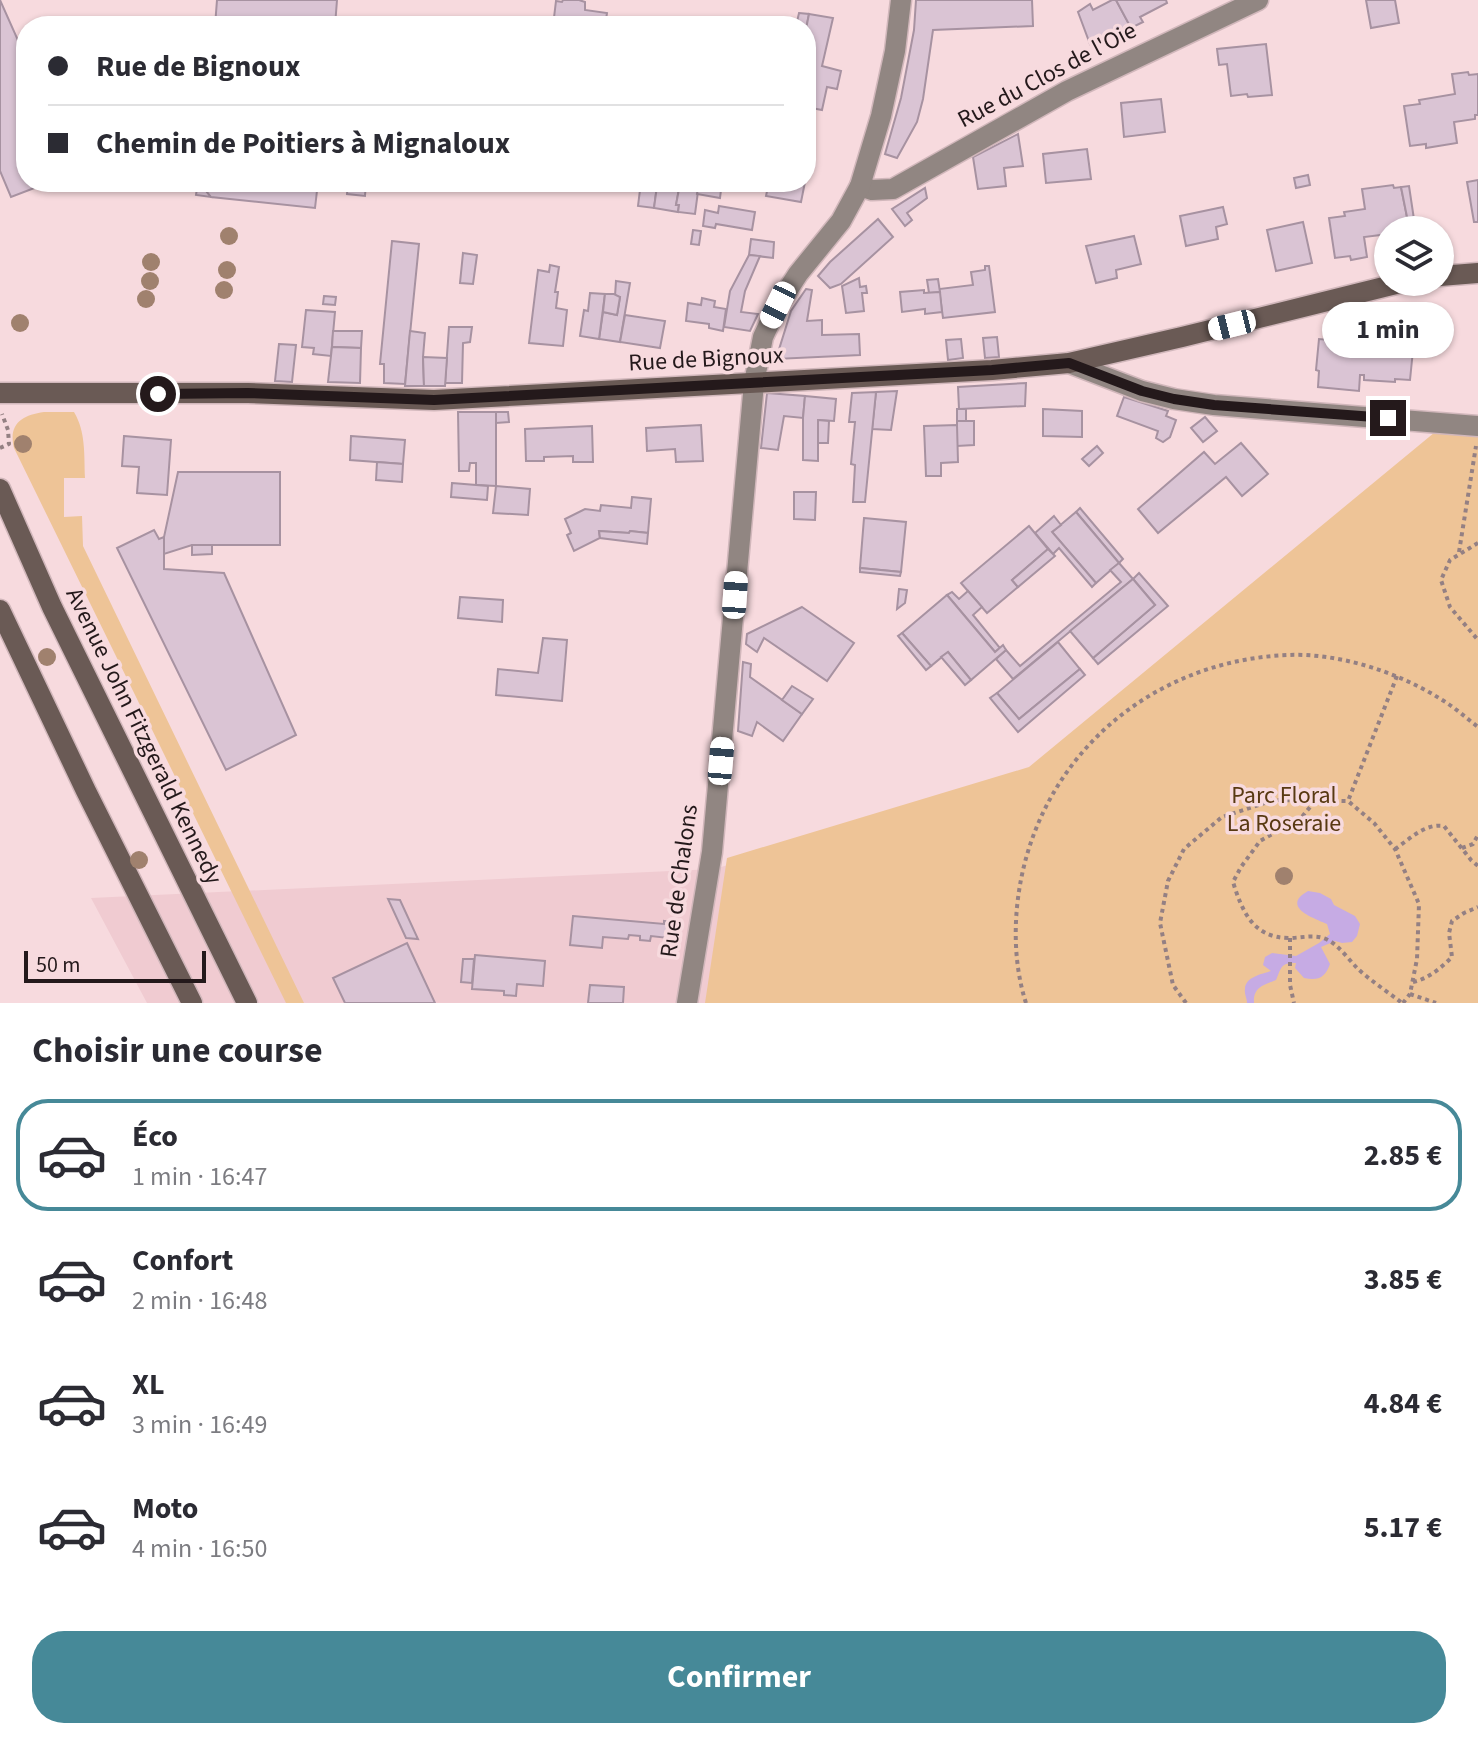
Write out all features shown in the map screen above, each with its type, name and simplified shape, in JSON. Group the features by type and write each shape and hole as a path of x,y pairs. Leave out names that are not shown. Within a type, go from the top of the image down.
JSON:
{"street":[{"name":"Rue de Chalons","path":"687,1003 712,852 754,383 763,337 778,305 798,274 841,221 860,186 881,116 895,51 901,0"},
{"name":"Rue du Clos de l'Oie","path":"860,186 872,190 893,189 1067,91 1258,0"},
{"path":"1454,275 1478,273"},
{"name":"Rue de Bignoux","path":"0,393 248,393 434,400 977,371 1069,363 1374,290"},
{"path":"1069,363 1142,391 1174,399 1214,405 1478,426"},
{"name":"Avenue John Fitzgerald Kennedy","path":"0,489 58,621 247,1003"},
{"path":"0,610 192,1003"}],"path":[{"path":"0,408 8,430 9,444 0,448"},
{"path":"1459,554 1476,447"},
{"path":"1478,543 1450,560 1441,580 1450,607 1478,640"},
{"path":"1026,1003 1015,932 1020,879 1036,826 1061,778 1095,737 1137,702 1185,676 1237,660 1291,655 1345,660 1397,676 1440,698 1478,727"},
{"path":"1348,801 1397,676"},
{"path":"1186,1003 1173,985 1160,923 1168,881 1184,849 1222,817 1274,800 1348,801 1374,823 1395,849 1419,904 1417,959 1410,994 1403,1003 1326,940 1306,936 1273,936 1253,924 1241,909 1233,882 1241,867 1260,841 1301,818 1315,801"},
{"path":"1395,849 1423,830 1434,825 1444,826 1478,866"},
{"path":"1462,848 1473,844 1478,835"},
{"path":"1413,982 1422,980 1452,957 1449,933 1452,921 1478,907"},
{"path":"1290,938 1290,985 1294,1003"},
{"path":"1410,994 1436,1003"}],"shaded area":[{"path":"1478,651 1478,1003 147,1003 91,898 714,869"},
{"path":"1308,891 1320,893 1355,916 1360,924 1357,936 1352,942 1335,941 1321,947 1330,964 1320,977 1304,978 1295,968 1296,963 1287,964 1282,967 1276,980 1257,990 1254,1003 1247,1003 1245,991 1248,982 1271,971 1263,965 1265,957 1272,953 1296,956 1330,934 1327,924 1298,907 1300,897"}],"green space":[{"path":"44,412 74,412 78,420 84,444 85,478 64,478 64,517 82,516 83,546 304,1003 286,1003 14,448 13,433 18,422"},
{"name":"Parc Floral La Roseraie","path":"1446,423 1478,426 1478,1003 705,1003 727,858 1029,767"}],"building":[{"path":"0,0 16,36 16,192 24,192 11,197 0,171"},
{"path":"217,0 337,0 336,16 216,16"},
{"path":"579,0 585,2 585,10 607,13 607,16 554,16 556,1"},
{"path":"916,0 1032,0 1033,26 933,30 917,122 897,158 885,154 901,98 914,30"},
{"path":"1116,0 1131,28 1120,34 1118,29 1090,44 1078,12 1090,4 1093,10"},
{"path":"1116,0 1166,0 1167,3 1140,17 1143,22 1131,28"},
{"path":"1366,0 1395,0 1399,23 1371,28"},
{"path":"809,14 833,18 822,66 841,71 837,89 827,87 822,110 816,109 816,16"},
{"path":"1266,44 1272,95 1231,96 1227,64 1219,65 1217,49"},
{"path":"1468,72 1469,75 1478,74 1478,115 1475,119 1454,122 1457,143 1426,148 1426,144 1410,146 1404,106 1420,104 1419,100 1455,94 1452,74"},
{"path":"1161,99 1165,132 1124,137 1121,103"},
{"path":"1018,134 1023,166 1004,168 1006,186 978,189 973,157"},
{"path":"1087,149 1091,179 1046,183 1043,154"},
{"path":"1308,175 1310,185 1296,188 1294,178"},
{"path":"1478,180 1478,222 1474,222 1467,182"},
{"path":"1393,185 1394,188 1401,187 1407,216 1374,216 1374,236 1364,237 1367,257 1351,260 1350,256 1335,258 1329,218 1365,209 1362,189"},
{"path":"1409,186 1414,216 1407,216 1401,187"},
{"path":"925,188 927,198 907,213 912,220 905,226 892,209"},
{"path":"196,192 207,192 211,197 196,195"},
{"path":"207,192 317,192 315,208 211,197"},
{"path":"347,192 365,192 365,196"},
{"path":"640,192 656,192 654,208 638,206"},
{"path":"656,192 678,192 678,212 654,208"},
{"path":"678,192 698,192 695,214 678,212 679,205 676,205"},
{"path":"697,192 721,192 720,198"},
{"path":"767,192 803,192 801,202 766,196"},
{"path":"719,206 755,212 752,230 716,224 715,228 703,226 705,210 718,213"},
{"path":"1223,207 1227,224 1216,227 1218,239 1186,246 1180,216"},
{"path":"878,219 893,237 841,284 830,288 818,276"},
{"path":"1303,222 1312,263 1276,271 1267,230"},
{"path":"693,230 701,231 699,245 691,244"},
{"path":"1134,236 1141,264 1116,270 1117,278 1096,283 1086,246"},
{"path":"751,239 774,242 773,258 749,255"},
{"path":"392,241 419,244 405,384 384,383 384,364 380,364"},
{"path":"463,253 477,255 473,284 460,283"},
{"path":"749,255 760,256 745,291 741,312 758,314 750,331 724,327 730,291"},
{"path":"550,265 559,267 556,308 567,310 563,346 529,343 538,270 549,272"},
{"path":"985,266 989,266 995,312 943,318 939,289 973,285 971,272 985,270"},
{"path":"859,278 860,287 866,286 867,293 862,293 864,311 846,313 842,286"},
{"path":"938,279 940,292 929,293 927,280"},
{"path":"616,281 630,283 620,342 599,339 603,312 617,315 620,297 615,296"},
{"path":"806,289 812,290 807,321 822,320 822,335 859,334 860,355 776,359 791,311"},
{"path":"924,290 924,293 940,292 942,312 925,314 925,309 902,312 900,292"},
{"path":"590,293 605,294 599,339 580,336"},
{"path":"605,294 620,297 617,315 603,312"},
{"path":"324,296 336,297 335,305 323,304"},
{"path":"702,298 715,301 714,307 726,309 723,331 709,328 709,324 686,321 688,303 701,305"},
{"path":"306,310 335,312 331,356 313,354 314,348 302,347"},
{"path":"625,315 665,321 660,348 620,342"},
{"path":"449,327 472,327 470,342 463,343 462,383 445,383"},
{"path":"333,331 362,331 361,348 332,347"},
{"path":"410,331 425,333 424,386 405,386"},
{"path":"1368,332 1414,340 1410,380 1364,380 1364,375 1360,375 1359,391 1318,387 1319,339 1340,341 1338,350 1366,353"},
{"path":"997,337 999,357 985,358 983,338"},
{"path":"961,339 963,358 948,360 946,340"},
{"path":"279,344 296,345 292,382 275,381"},
{"path":"332,347 361,348 360,383 328,382"},
{"path":"423,357 447,358 445,386 424,386"},
{"path":"1026,383 1025,406 959,409 958,387"},
{"path":"897,391 891,430 872,429 876,392"},
{"path":"876,392 865,502 853,502 855,465 851,464 855,422 849,422 852,393"},
{"path":"767,393 805,396 803,418 784,416 778,450 761,448"},
{"path":"805,396 836,399 834,421 818,420 818,461 803,460"},
{"path":"1124,397 1168,411 1166,416 1176,420 1170,437 1163,442 1156,438 1158,431 1117,416"},
{"path":"957,409 966,409 966,421 957,421"},
{"path":"1043,409 1082,411 1082,437 1043,436"},
{"path":"458,412 496,412 496,486 476,485 476,463 470,463 469,471 459,471"},
{"path":"496,412 508,412 509,422 496,423"},
{"path":"1205,417 1217,431 1203,442 1191,428"},
{"path":"818,420 829,421 828,443 818,443"},
{"path":"957,421 974,421 974,445 957,446"},
{"path":"701,425 703,461 676,462 675,449 647,451 646,428"},
{"path":"957,425 958,462 941,463 941,476 926,476 924,426"},
{"path":"592,426 593,462 573,462 573,456 526,461 525,429"},
{"path":"124,436 171,440 167,495 137,493 139,467 122,466"},
{"path":"351,436 405,440 403,464 350,460"},
{"path":"1241,443 1268,474 1242,496 1226,477 1158,533 1138,509 1204,452 1215,464"},
{"path":"1097,446 1103,453 1089,466 1082,459"},
{"path":"377,462 403,464 402,482 376,480"},
{"path":"178,472 280,472 280,545 192,545 164,554 164,537"},
{"path":"452,483 488,486 487,500 451,497"},
{"path":"496,486 530,489 528,515 493,513"},
{"path":"794,492 816,492 815,520 794,519"},
{"path":"632,497 651,499 648,533 599,531 600,538 574,551 567,535 571,533 565,519 585,509 600,511 601,505 631,508"},
{"path":"1080,508 1123,559 1119,563 1076,512"},
{"path":"1076,512 1119,563 1096,583 1052,532"},
{"path":"1054,516 1061,525 1052,532 1096,583 1092,587 1059,548 1053,554 1035,533"},
{"path":"864,518 906,522 901,572 860,568"},
{"path":"1029,526 1048,549 1012,580 1018,587 987,613 961,583"},
{"path":"154,530 159,539 164,537 164,569 224,573 296,735 226,770 117,548"},
{"path":"599,531 648,533 647,544 600,538"},
{"path":"192,545 212,545 212,554 192,555"},
{"path":"1048,549 1055,556 1018,587 1012,580"},
{"path":"1119,563 1133,579 1013,679 996,659 1006,650 1020,666 1121,582 1110,570"},
{"path":"860,568 901,572 900,576 860,572"},
{"path":"1139,573 1168,606 1098,664 1093,658 1155,605 1133,579"},
{"path":"1133,579 1155,605 1093,658 1070,631"},
{"path":"899,589 907,590 905,603 897,609"},
{"path":"968,591 982,607 973,615 1000,648 995,652 947,595 952,592 959,599"},
{"path":"947,595 995,652 1003,645 1006,650 971,680 948,652 931,666 902,633"},
{"path":"460,597 503,600 502,622 458,618"},
{"path":"802,607 854,643 827,681 764,638 757,652 746,644 747,634"},
{"path":"902,633 931,666 926,670 898,636"},
{"path":"543,638 567,640 562,701 496,695 498,669 538,673"},
{"path":"1058,642 1080,669 1019,719 997,693"},
{"path":"948,652 971,680 965,685 941,657"},
{"path":"743,662 751,664 750,677 802,714 783,741 757,722 752,736 738,731"},
{"path":"1080,669 1085,675 1018,732 990,698 997,693 1019,719"},
{"path":"792,686 813,699 802,714 782,700"},
{"path":"388,899 400,900 418,939 406,938"},
{"path":"573,916 679,923 677,939 651,936 650,941 629,935 628,939 603,937 602,948 570,945"},
{"path":"407,943 435,1003 345,1003 333,978"},
{"path":"475,955 545,961 543,986 517,984 516,996 504,995 504,991 472,989"},
{"path":"463,959 474,959 472,983 461,982"},
{"path":"590,985 624,987 623,1003 588,1003"}],"route":[{"path":"158,394 248,393 434,400 992,370 1069,363 1142,391 1174,399 1214,405 1388,418"}]}
